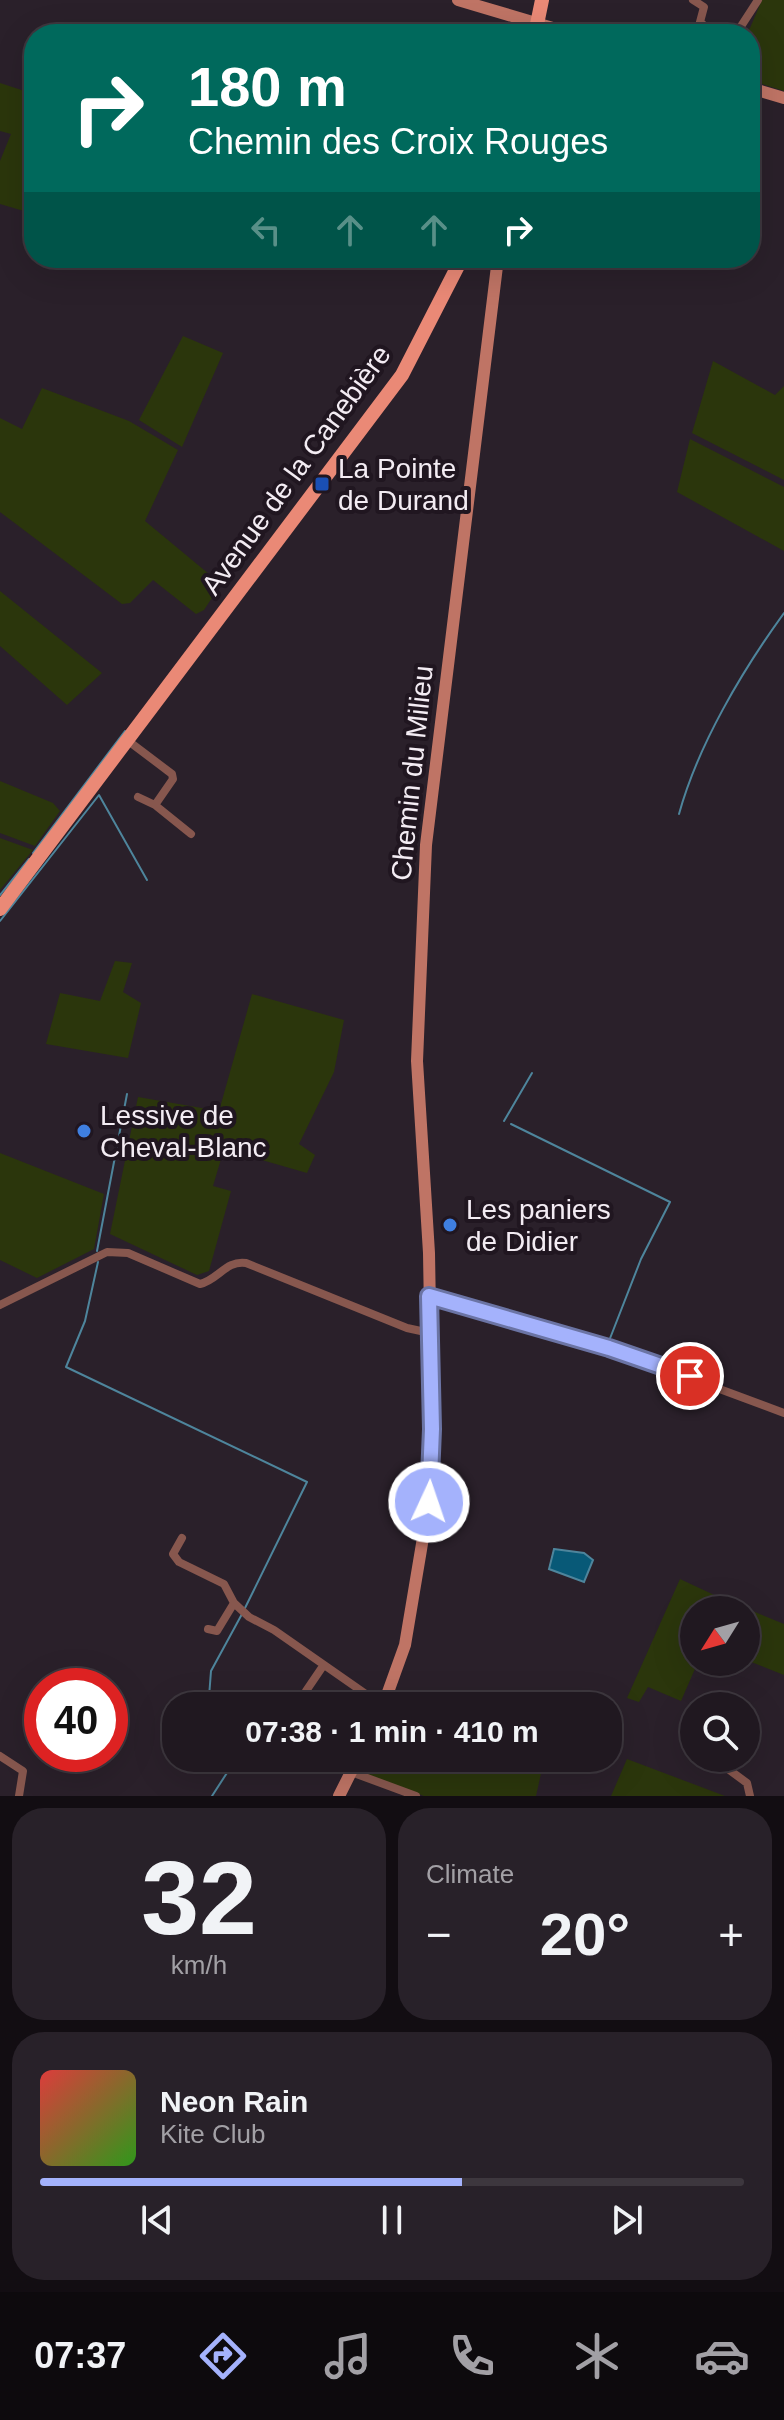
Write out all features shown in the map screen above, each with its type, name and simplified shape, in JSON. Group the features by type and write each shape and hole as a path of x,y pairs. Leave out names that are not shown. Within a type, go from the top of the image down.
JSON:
{"main road":[{"path":"537,24 542,0"},
{"name":"Avenue de la Canebière","path":"0,909 402,375 457,268"}],"street":[{"path":"458,0 523,24"},
{"path":"693,0 704,7 700,22 702,24"},
{"path":"742,24 758,0"},
{"path":"760,91 784,98"},
{"name":"Chemin du Milieu","path":"388,1692 405,1645 429,1502 429,1296 417,1073 426,845 460,558 469,516 497,268"},
{"path":"127,740 172,774 173,779 155,805"},
{"path":"138,797 155,805 191,834"},
{"path":"0,1305 95,1256 118,1251 200,1284 209,1282 229,1265 246,1263 407,1328 430,1333"},
{"path":"429,1296 609,1348 784,1413"},
{"path":"182,1538 173,1554 179,1562 224,1584 234,1603 259,1627 362,1692"},
{"path":"208,1629 217,1631 221,1627 234,1603"},
{"path":"306,1691 323,1666"},
{"path":"0,1756 23,1771 19,1796"},
{"path":"339,1796 351,1772 416,1796"},
{"path":"732,1772 747,1783 750,1796"}],"green space":[{"path":"762,0 784,0 784,91 760,83 760,24 752,24"},
{"path":"0,83 24,91 24,211 0,204 0,161 11,134 0,131"},
{"path":"183,336 223,353 182,447 139,420"},
{"path":"713,361 775,395 784,386 784,480 692,433"},
{"path":"42,388 129,421 178,450 145,521 221,584 204,610 196,614 153,580 130,603 122,604 0,512 0,418 22,429"},
{"path":"690,439 784,487 784,551 677,492"},
{"path":"0,591 102,673 67,705 0,646"},
{"path":"0,781 53,803 60,811 35,846 0,833"},
{"path":"0,838 33,850 0,890"},
{"path":"115,961 132,963 123,992 141,1003 128,1058 46,1044 60,993 100,1001"},
{"path":"252,994 344,1020 334,1072 299,1144 315,1155 307,1173 224,1149 213,1186 231,1191 209,1271 197,1275 110,1234 138,1097 219,1111"},
{"path":"0,1153 104,1194 94,1249 37,1278 0,1260"},
{"path":"680,1579 716,1596 680,1596 680,1676 692,1676 685,1692 680,1692 680,1701 648,1687 639,1702 627,1698"},
{"path":"760,1614 784,1624 784,1675 760,1666"},
{"path":"627,1759 725,1796 611,1796"},
{"path":"360,1772 541,1772 536,1796 424,1796"}],"water":[{"path":"554,1549 584,1553 593,1560 584,1582 549,1569"}],"waterway":[{"path":"679,814 709,735 784,613"},
{"path":"33,853 125,731"},
{"path":"0,921 99,795 147,880"},
{"path":"0,895 29,859"},
{"path":"504,1121 532,1073"},
{"path":"97,1251 127,1094"},
{"path":"511,1124 670,1202 641,1259 609,1341 612,1344"},
{"path":"98,1262 85,1321 66,1367 307,1482 245,1608"},
{"path":"209,1692 211,1671 242,1614"},
{"path":"212,1796 228,1772"}],"place":[{"name":"La Pointe de Durand","path":"322,484"},
{"name":"Lessive de Cheval-Blanc","path":"84,1131"},
{"name":"Les paniers de Didier","path":"450,1225"}],"route":[{"path":"429,1502 432,1429 429,1296 609,1348 690,1376"}]}
